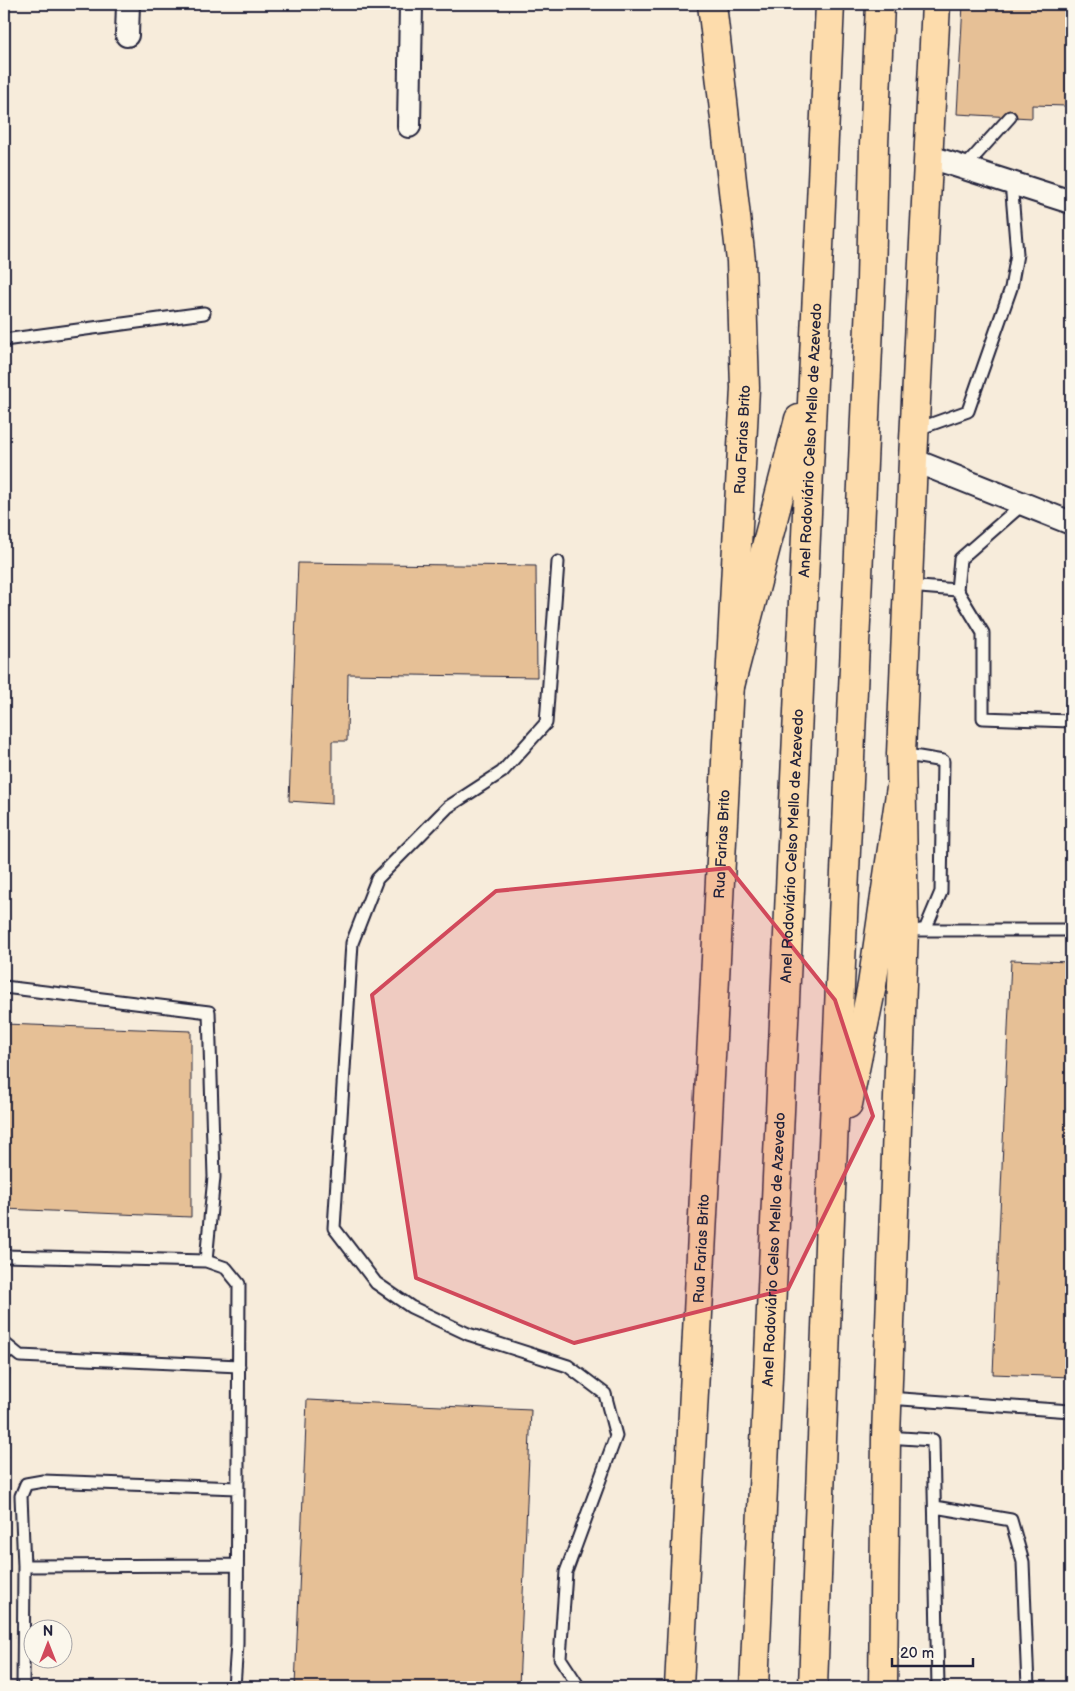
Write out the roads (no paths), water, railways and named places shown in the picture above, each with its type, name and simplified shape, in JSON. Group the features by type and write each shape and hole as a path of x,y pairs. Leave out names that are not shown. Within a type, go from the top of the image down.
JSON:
{"main road":[{"name":"Rua Farias Brito","path":"680,1687 745,388 741,261 712,4"},
{"name":"Anel Rodoviário Celso Mello de Azevedo","path":"754,1687 830,4"},
{"path":"813,1687 831,1191 871,280 880,4"},
{"path":"883,1687 886,1438 915,929 901,787 901,754 927,156 936,4"},
{"path":"729,690 813,365"},
{"path":"831,1191 872,985 901,787"}],"street":[{"path":"127,35 128,4"},
{"path":"409,126 411,4"},
{"path":"927,156 1071,202"},
{"path":"913,460 1071,523"}],"lane":[{"path":"965,167 1010,116"},
{"path":"915,430 968,411 1011,288 1017,254 1011,182"},
{"path":"4,340 204,312"},
{"path":"1024,503 960,559 957,590 984,633 984,718 1071,721"},
{"path":"558,562 546,723 502,772 448,807 377,879 352,943 334,1228 376,1283 411,1307 468,1334 568,1366 606,1394 616,1436 566,1572 560,1658 579,1687"},
{"path":"908,586 957,590"},
{"path":"901,754 943,761 941,892 915,929"},
{"path":"915,929 1071,930"},
{"path":"4,987 209,1012 214,1177 206,1261"},
{"path":"4,1256 206,1261 226,1268 239,1284 237,1644 234,1687"},
{"path":"4,1344 20,1356 239,1366"},
{"path":"888,1398 1071,1411"},
{"path":"886,1438 933,1440 938,1687"},
{"path":"23,1687 24,1566 21,1496 26,1484 42,1481 238,1488"},
{"path":"935,1507 1011,1520 1023,1562 1028,1687"},
{"path":"24,1566 237,1565"}]}
